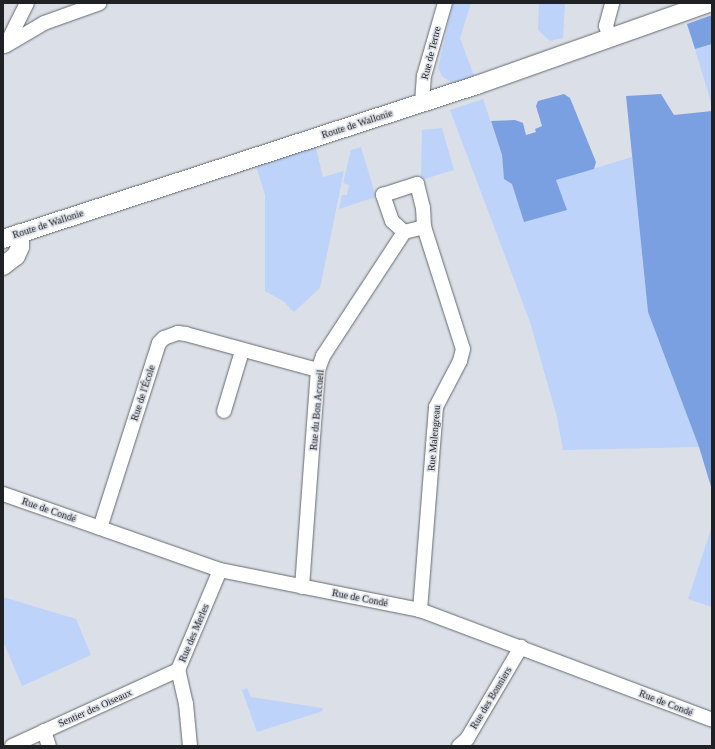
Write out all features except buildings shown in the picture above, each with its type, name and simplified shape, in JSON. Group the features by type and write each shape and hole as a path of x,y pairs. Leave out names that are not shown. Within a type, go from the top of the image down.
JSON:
{"main road":[{"name":"Route de Wallonie","path":"3,239 422,103 708,3"},
{"path":"3,266 16,256 20,247 20,233"}],"street":[{"path":"4,47 27,3"},
{"path":"4,47 38,26 100,3"},
{"name":"Rue de Tertre","path":"422,103 424,76 445,3"},
{"path":"610,38 606,26 612,3"},
{"name":"Rue Malengreau","path":"404,232 392,221 383,195 416,184 423,208 424,227 463,349 460,361 436,407 420,610"},
{"path":"404,232 424,227"},
{"name":"Rue du Bon Accueil","path":"302,587 318,370 323,356 404,232"},
{"name":"Rue de l'École","path":"100,528 159,344 169,335 178,333 318,370"},
{"path":"224,411 242,351"},
{"name":"Rue de Condé","path":"3,494 220,570 420,610 712,720"},
{"name":"Rue des Merles","path":"190,746 186,704 178,670 220,570"},
{"name":"Rue des Bonniers","path":"459,746 467,738 521,648"},
{"name":"Sentier des Oiseaux","path":"12,746 178,670"},
{"path":"44,731 49,746"}],"shaded area":[{"path":"453,3 471,3 460,38 474,76 460,82 451,82 442,76 438,68"},
{"path":"539,3 565,3 563,38 550,41 538,30"},
{"path":"712,15 712,44 695,49 687,24"},
{"path":"712,44 712,106 695,49"},
{"path":"564,94 570,98 596,162 594,169 556,180 567,210 524,222 512,184 504,179 502,155 491,121 515,120 523,123 526,135 536,132 535,129 542,126 536,106 538,101"},
{"path":"661,94 674,115 712,111 712,490 699,447 648,312 626,96"},
{"path":"483,99 502,155 504,178 556,180 632,157 648,312 699,447 563,450 557,417 530,322 450,110"},
{"path":"442,128 454,170 421,180 422,130"},
{"path":"315,144 323,177 344,171 320,288 294,312 283,301 265,291 265,195 255,163"},
{"path":"361,147 376,197 339,209 342,195 347,195 349,185 343,183 351,150"},
{"path":"712,526 712,607 688,599"},
{"path":"3,597 76,619 91,655 22,686 3,641"},
{"path":"247,688 251,697 322,708 323,711 257,732 242,690"}]}
